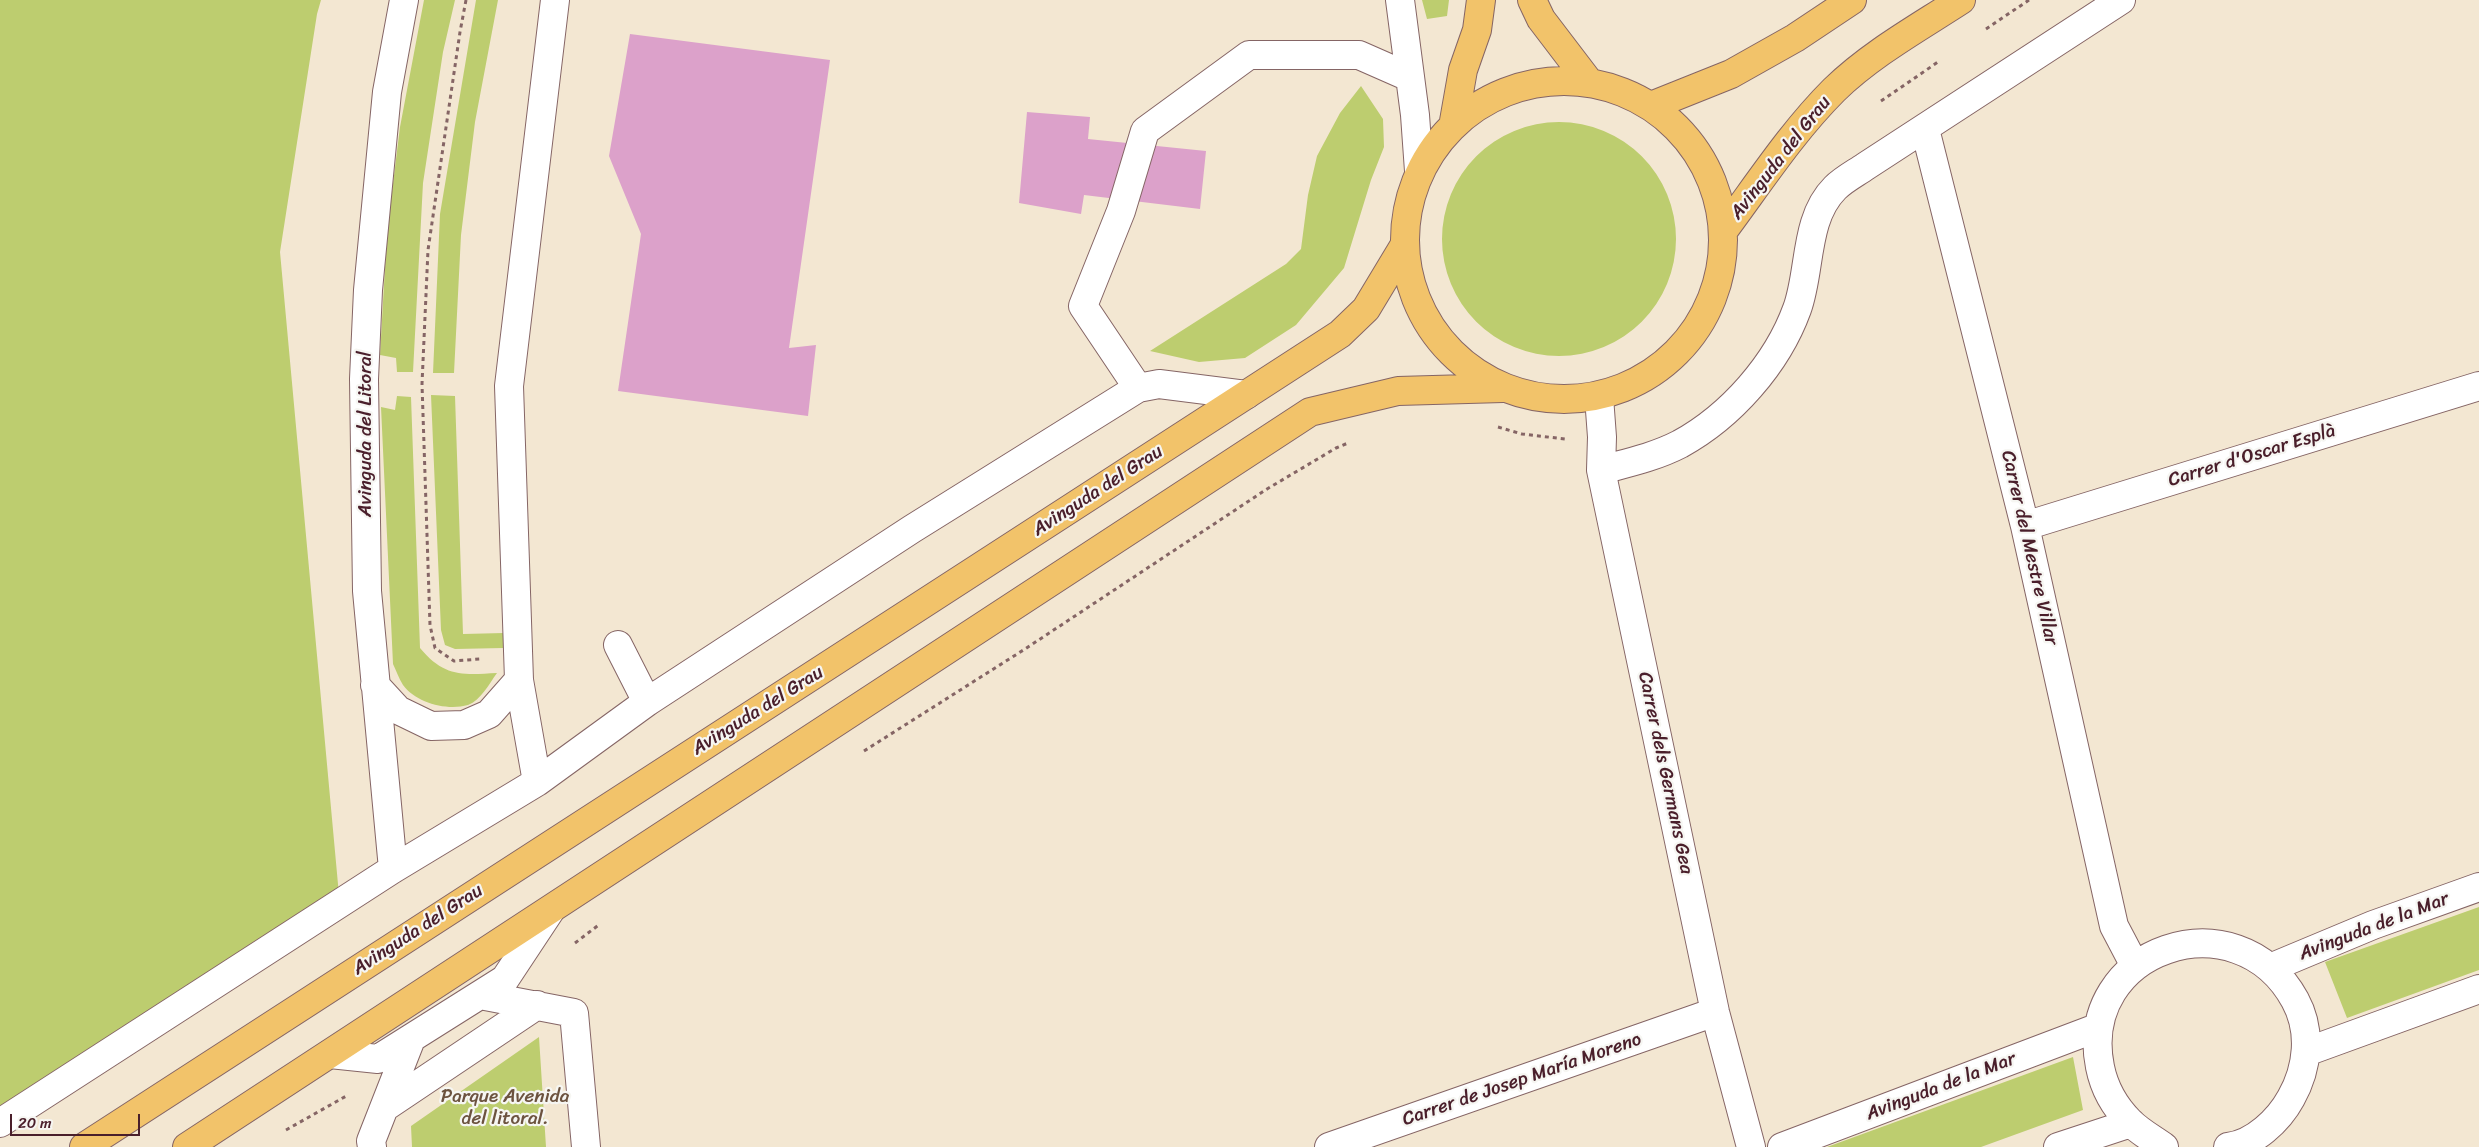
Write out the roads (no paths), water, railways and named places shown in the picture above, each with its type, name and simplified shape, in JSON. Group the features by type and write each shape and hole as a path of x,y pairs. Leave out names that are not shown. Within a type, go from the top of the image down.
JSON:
{"main road":[{"path":"1454,121 1463,70 1477,30 1481,0"},
{"path":"1532,0 1541,19 1589,82"},
{"path":"1651,106 1731,74 1795,38 1852,0"},
{"name":"Avinguda del Grau","path":"1724,230 1809,116 1835,89 1865,65 1961,0"},
{"path":"1545,81 1589,82 1622,91 1651,106 1688,139 1713,182 1724,230 1721,275 1704,318 1678,354 1641,381 1599,397 1550,400 1503,388 1463,365 1432,331 1412,290 1404,246 1407,207 1419,171 1454,121 1502,93 1545,81"},
{"name":"Avinguda del Grau","path":"84,1147 1340,334 1366,309 1404,246"},
{"path":"186,1147 550,911 828,726 1310,412 1398,391 1503,388"}],"street":[{"name":"Avinguda del Litoral","path":"393,869 367,591 364,379 368,290 387,92 404,0"},
{"path":"537,782 519,680 509,386 555,0"},
{"path":"1400,0 1415,115 1419,171"},
{"path":"1601,470 1650,456 1679,444 1703,429 1747,389 1773,357 1797,308 1812,234 1826,200 1835,188 1849,177 2121,0"},
{"path":"1138,388 1082,306 1122,211 1144,131 1249,55 1359,55 1409,77"},
{"name":"Carrer del Mestre Villar","path":"1925,129 2025,526 2114,926 2135,966"},
{"path":"0,1124 393,869 537,782 647,702 912,529 1138,388 1159,384 1246,395"},
{"name":"Carrer d'Oscar Esplà","path":"2025,526 2479,386"},
{"name":"Carrer dels Germans Gea","path":"1599,397 1602,437 1601,470 1716,1012 1752,1147"},
{"path":"618,645 647,702"},
{"path":"375,685 398,710 432,726 464,725 489,714 519,680"},
{"name":"Avinguda de la Mar","path":"2270,968 2373,925 2479,887"},
{"path":"330,1054 378,1059 505,979 550,911"},
{"path":"2164,1147 2130,1123 2114,1103 2103,1080 2097,1053 2099,1027 2106,1004 2119,983 2135,966 2160,951 2189,943 2218,943 2246,952 2270,968 2287,986 2298,1006 2305,1029 2306,1052 2299,1083 2284,1111 2261,1133 2228,1147"},
{"path":"2306,1052 2479,989"},
{"path":"480,995 574,1013 586,1147"},
{"path":"386,1107 537,1005"},
{"name":"Carrer de Josep María Moreno","path":"1329,1147 1716,1012"},
{"name":"Avinguda de la Mar","path":"1782,1147 2099,1027"},
{"path":"372,1147 371,1141 386,1107 411,1038"},
{"path":"2058,1147 2130,1123"}],"park label":[{"name":"Parque Avenida del litoral.","path":"505,1108"}]}
